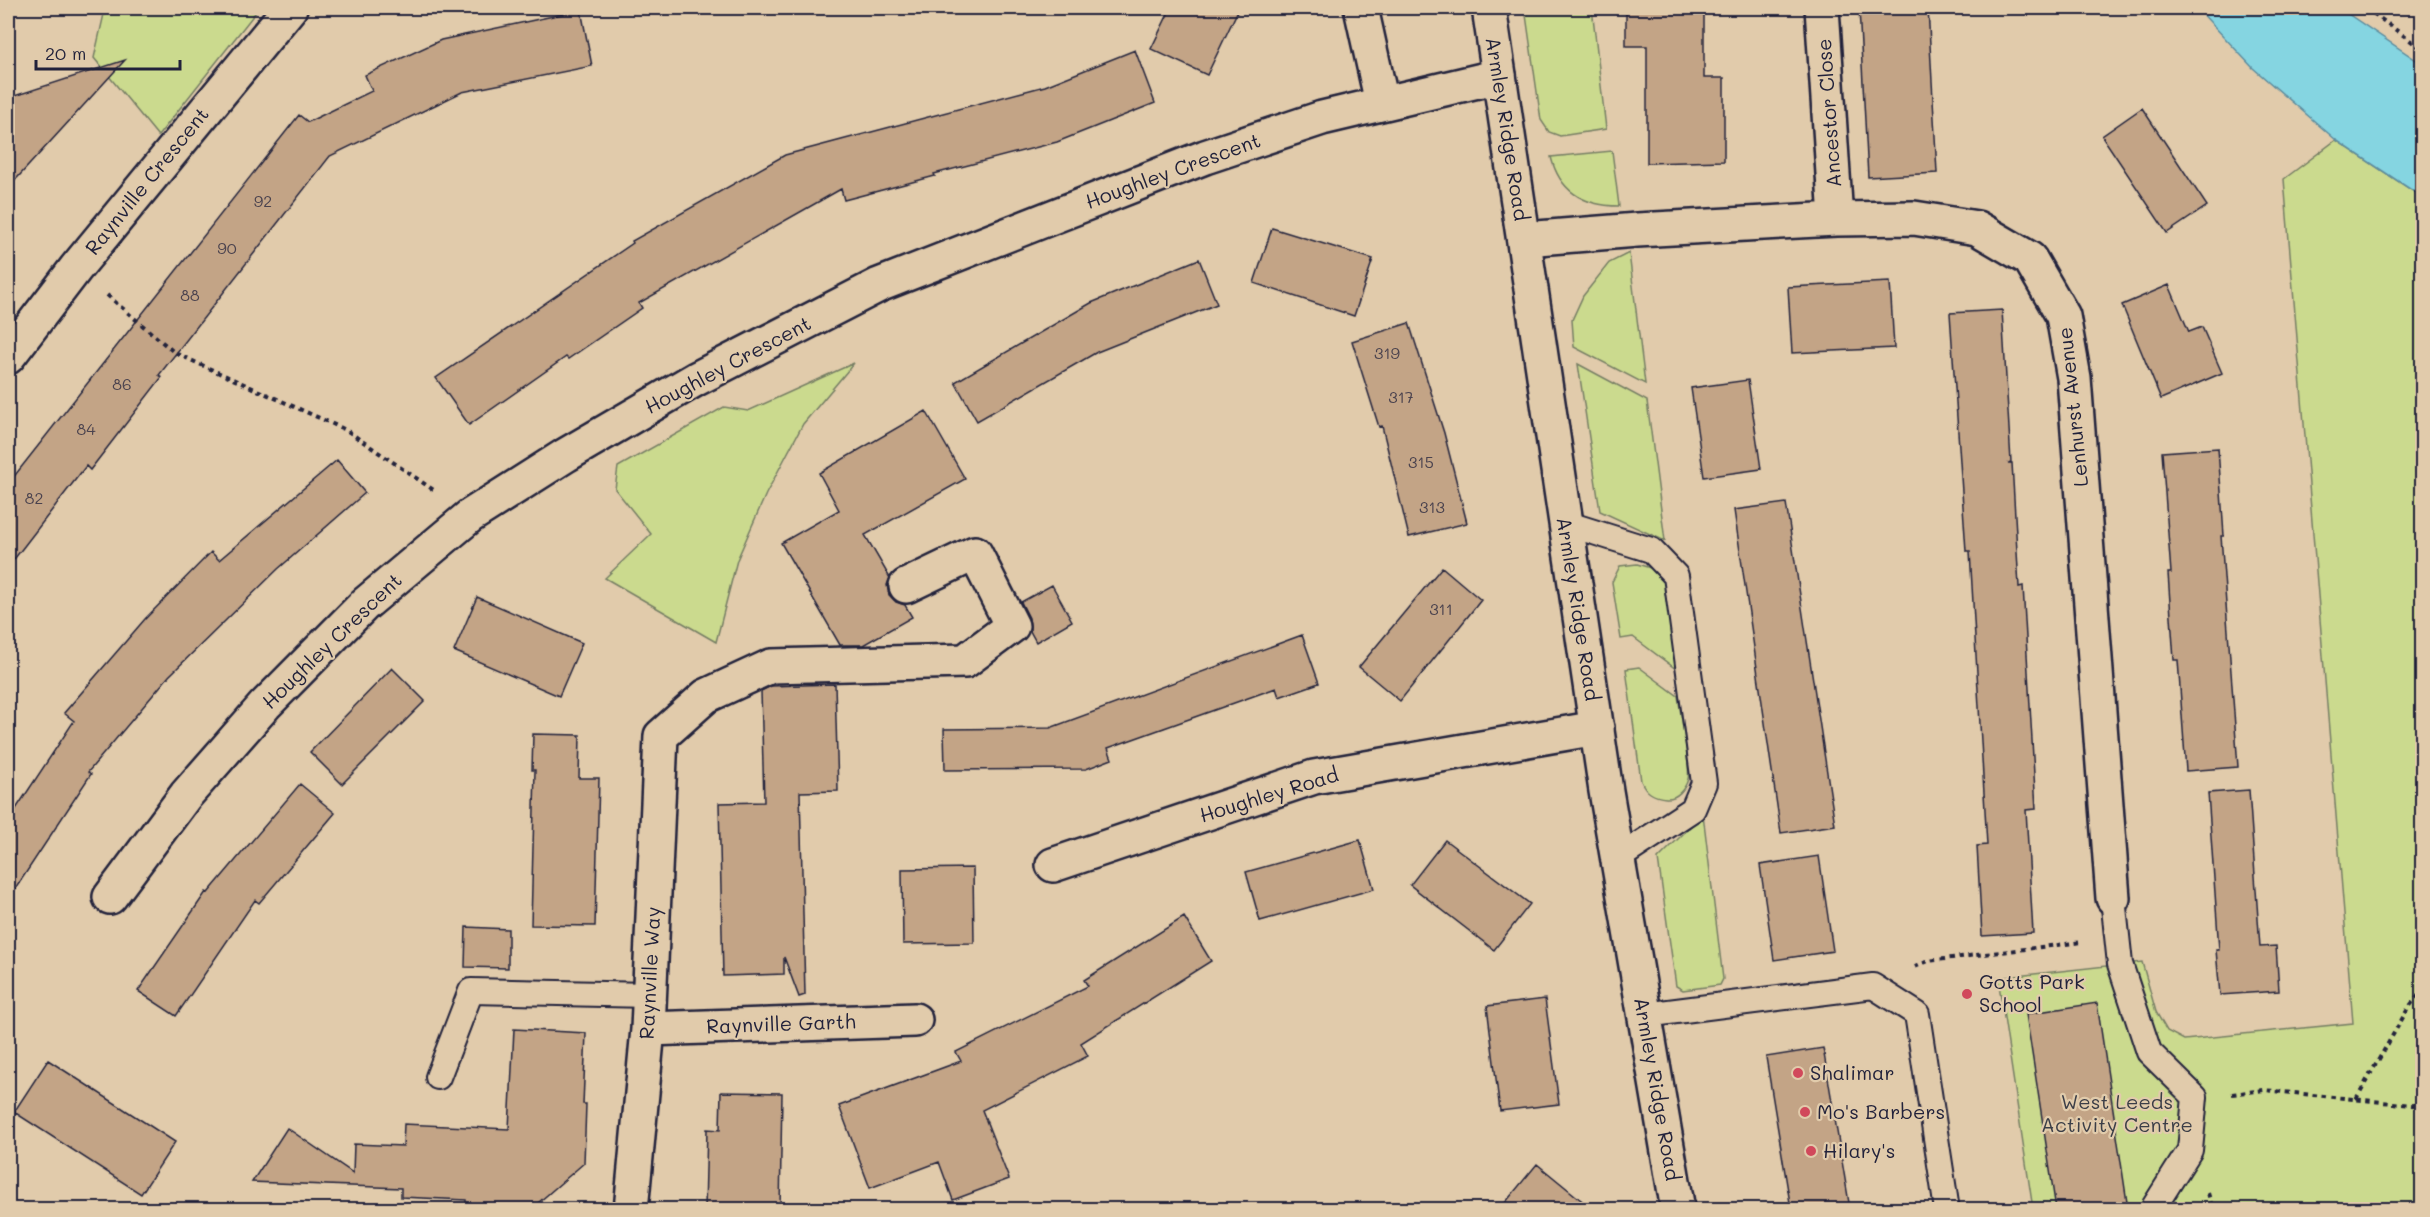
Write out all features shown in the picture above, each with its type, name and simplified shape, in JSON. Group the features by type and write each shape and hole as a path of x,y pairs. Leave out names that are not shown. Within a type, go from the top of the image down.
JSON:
{"street":[{"name":"Raynville Crescent","path":"8,357 76,268 290,8"},
{"path":"1361,8 1382,104"},
{"name":"Armley Ridge Road","path":"1489,8 1617,859 1678,1209"},
{"name":"Ancestor Close","path":"1822,8 1836,219"},
{"name":"Houghley Crescent","path":"110,897 186,795 265,705 365,604 470,516 566,455 696,379 879,285 1205,156 1322,118 1499,76"},
{"name":"Lenhurst Avenue","path":"1525,239 1836,219 1914,218 1977,228 2030,259 2063,316 2074,378 2113,898"},
{"name":"Raynville Way","path":"632,1209 648,1029 661,736 706,696 771,666 966,661 1012,626 975,554 906,586"},
{"name":"Houghley Road","path":"1053,865 1314,777 1597,728"},
{"name":"Raynville Garth","path":"648,1029 915,1020"}],"lane":[{"path":"1565,523 1651,550 1676,576 1704,783 1693,809 1617,859"},
{"path":"2113,898 2120,964 2149,1052 2195,1097 2190,1150 2152,1209"},
{"path":"1645,1016 1873,986 1917,1014 1947,1209"},
{"path":"438,1077 471,991 649,995"}],"path":[{"path":"2366,8 2422,49"},
{"path":"76,268 175,353 346,430 470,516"},
{"path":"1873,986 1928,961 2117,938"},
{"path":"2356,1099 2409,1007 2422,991"},
{"path":"2195,1097 2264,1090 2422,1106"}],"green space":[{"path":"122,8 259,8 158,136 94,58 104,14"},
{"path":"1525,8 1592,8 1606,129 1560,136 1549,132 1541,120"},
{"name":"West Leeds Activity Centre","path":"2336,140 2422,197 2422,1209 2033,1209 1998,978 2142,962 2156,1012 2167,1031 2184,1040 2353,1023 2284,179"},
{"path":"1612,151 1619,206 1595,203 1576,195 1561,180 1551,157"},
{"path":"1629,253 1645,384 1574,347 1572,320 1583,296 1609,263"},
{"path":"854,363 803,424 766,494 737,560 716,642 605,578 651,534 615,489 618,467 724,407 748,411"},
{"path":"1578,364 1647,401 1665,541 1600,511"},
{"path":"1637,564 1654,569 1665,581 1676,669 1633,637 1621,639 1612,582 1620,566"},
{"path":"1639,667 1678,696 1689,773 1683,790 1670,798 1651,793 1641,781 1626,669"},
{"path":"1703,814 1723,979 1720,985 1683,990 1676,986 1658,859"}],"water":[{"path":"2197,8 2339,8 2422,64 2422,197 2336,140 2253,68"}],"building":[{"path":"1171,8 1239,8 1207,75 1151,49"},
{"path":"1626,8 1704,8 1704,78 1724,78 1724,161 1647,163 1647,46 1626,46"},
{"path":"1859,8 1928,8 1937,173 1868,177"},
{"path":"581,10 592,66 462,92 330,156 159,375 162,377 90,470 86,466 8,567 8,484 299,115 308,122 372,91 365,75 441,40"},
{"path":"1135,50 1155,103 1057,142 934,174 935,176 844,200 841,189 639,303 642,308 568,359 566,357 469,425 436,378 633,243 632,241 785,155 1045,86"},
{"path":"125,60 8,188 8,98"},
{"path":"2142,108 2207,206 2167,233 2102,136"},
{"path":"1272,228 1373,259 1354,316 1254,283"},
{"path":"1199,259 1217,304 1097,352 977,421 955,382 1091,303"},
{"path":"1890,282 1894,348 1792,353 1788,287"},
{"path":"2169,285 2189,332 2202,327 2222,373 2161,399 2122,305"},
{"path":"2002,310 2011,462 2008,463 2012,463 2019,587 2023,586 2036,809 2026,810 2033,933 1982,936 1977,846 1987,845 1970,551 1966,551 1950,313"},
{"path":"1409,323 1444,433 1467,523 1409,537 1382,426 1379,427 1352,341"},
{"path":"1748,380 1761,469 1704,477 1691,388"},
{"path":"926,411 965,479 865,535 890,578 887,585 889,595 896,602 905,605 912,617 863,645 840,645 781,543 839,510 819,473"},
{"path":"2218,448 2224,536 2221,536 2238,767 2186,771 2178,660 2174,660 2168,573 2171,573 2162,452"},
{"path":"337,460 365,493 278,569 169,676 88,772 91,774 8,900 8,821 74,721 64,713 145,619 211,552 219,560"},
{"path":"1786,503 1835,825 1781,833 1734,510"},
{"path":"1442,567 1481,600 1400,701 1359,667"},
{"path":"1052,585 1072,621 1036,642 1030,631 1029,618 1021,602"},
{"path":"477,597 582,643 559,696 454,651"},
{"path":"1302,635 1319,683 1279,697 1276,688 1108,748 1112,759 1086,769 945,770 944,729 1050,728"},
{"path":"392,668 425,701 342,784 310,752"},
{"path":"835,684 838,791 800,792 805,995 799,997 784,957 784,974 723,976 719,803 764,802 761,691 771,686"},
{"path":"533,734 580,735 579,778 599,778 595,926 531,925 535,770 532,770"},
{"path":"300,784 335,813 259,903 255,900 176,1016 138,991 206,892 208,893"},
{"path":"2249,790 2260,947 2276,946 2279,991 2220,995 2208,793"},
{"path":"1360,840 1374,889 1260,921 1246,872"},
{"path":"1445,840 1530,904 1494,950 1410,885"},
{"path":"1819,856 1833,951 1774,960 1760,865"},
{"path":"973,868 974,943 903,944 902,869"},
{"path":"1184,917 1211,961 1081,1043 1088,1056 982,1110 1009,1179 953,1200 939,1162 870,1188 839,1106 961,1061 956,1052 1088,986 1084,980"},
{"path":"466,927 508,929 508,968 465,967"},
{"path":"1545,999 1559,1104 1500,1111 1487,1006"},
{"path":"2097,1003 2128,1209 2056,1209 2026,1014"},
{"path":"514,1029 586,1033 583,1104 586,1104 584,1163 531,1209 466,1208 466,1200 401,1197 401,1188 252,1182 287,1128 353,1173 354,1144 403,1146 404,1124 509,1129"},
{"path":"1823,1048 1850,1209 1791,1209 1766,1057"},
{"path":"48,1060 175,1142 141,1194 14,1112"},
{"path":"721,1092 782,1093 780,1209 705,1209 707,1129 720,1130"},
{"path":"1537,1164 1592,1209 1500,1209"}],"place":[{"name":"Gotts Park School","path":"1967,994"},
{"name":"Shalimar","path":"1798,1073"},
{"name":"Mo's Barbers","path":"1805,1112"},
{"name":"Hilary's","path":"1811,1151"}]}
